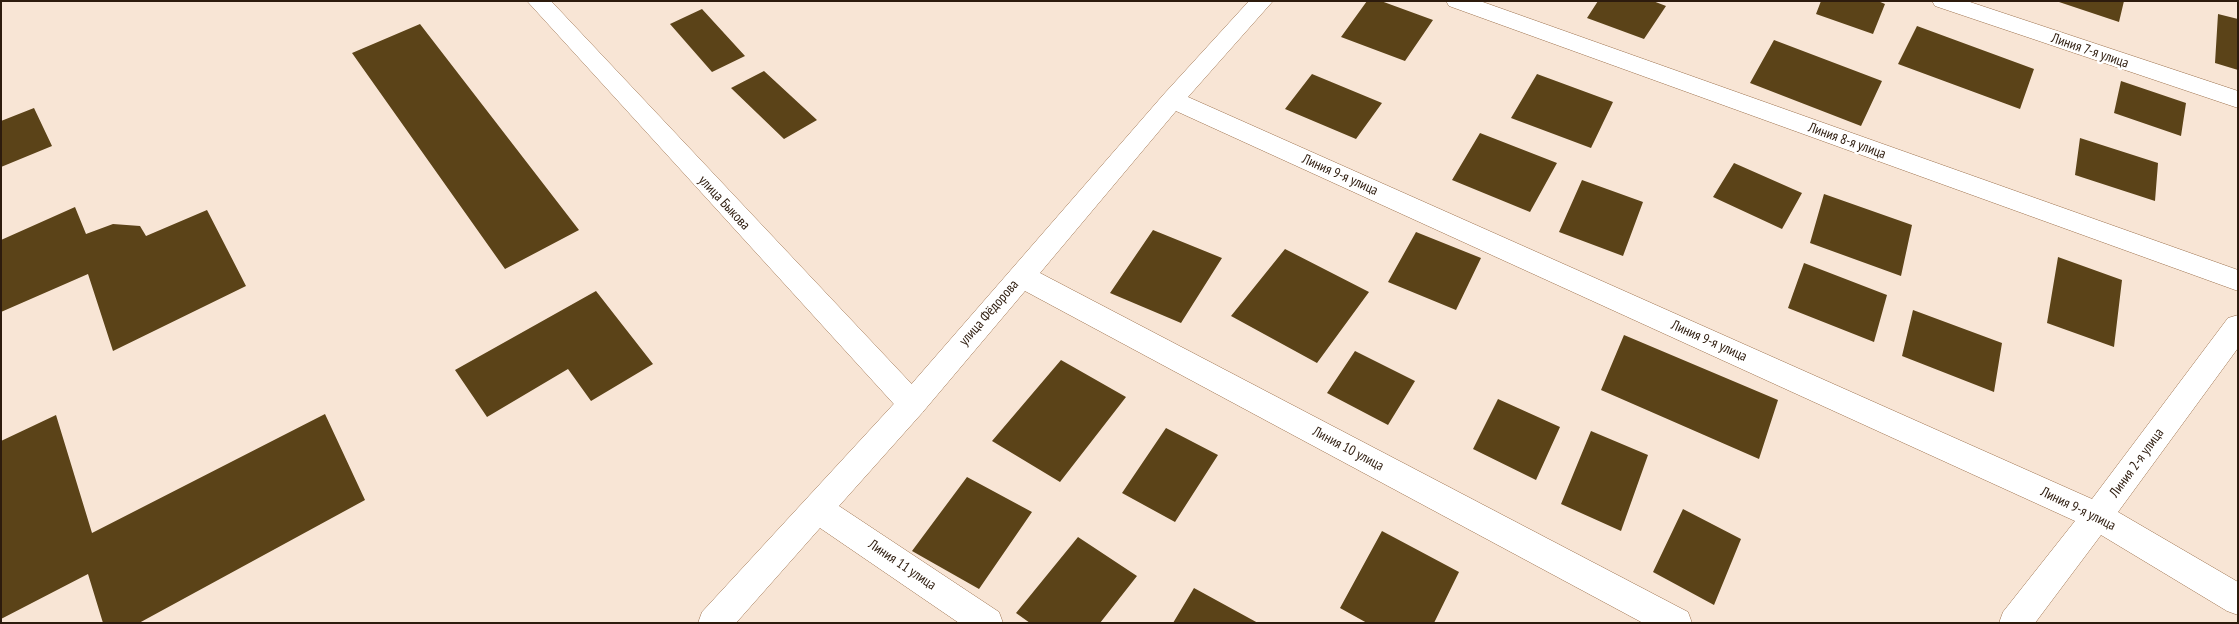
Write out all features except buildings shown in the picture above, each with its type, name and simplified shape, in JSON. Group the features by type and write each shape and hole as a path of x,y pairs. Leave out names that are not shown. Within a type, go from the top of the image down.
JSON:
{"street":[{"name":"улица Быкова","path":"538,1 912,404"},
{"name":"улица Фёдорова","path":"714,623 912,404 1172,100 1262,1"},
{"name":"Линия 8-я улица","path":"1457,1 2238,281"},
{"name":"Линия 7-я улица","path":"1943,1 2238,100"},
{"name":"Линия 9-я улица","path":"1172,100 2098,516 2238,600"},
{"name":"Линия 10 улица","path":"1021,276 1676,623"},
{"name":"Линия 2-я улица","path":"2015,623 2098,516 2238,326"},
{"name":"Линия 11 улица","path":"817,508 987,623"}]}
